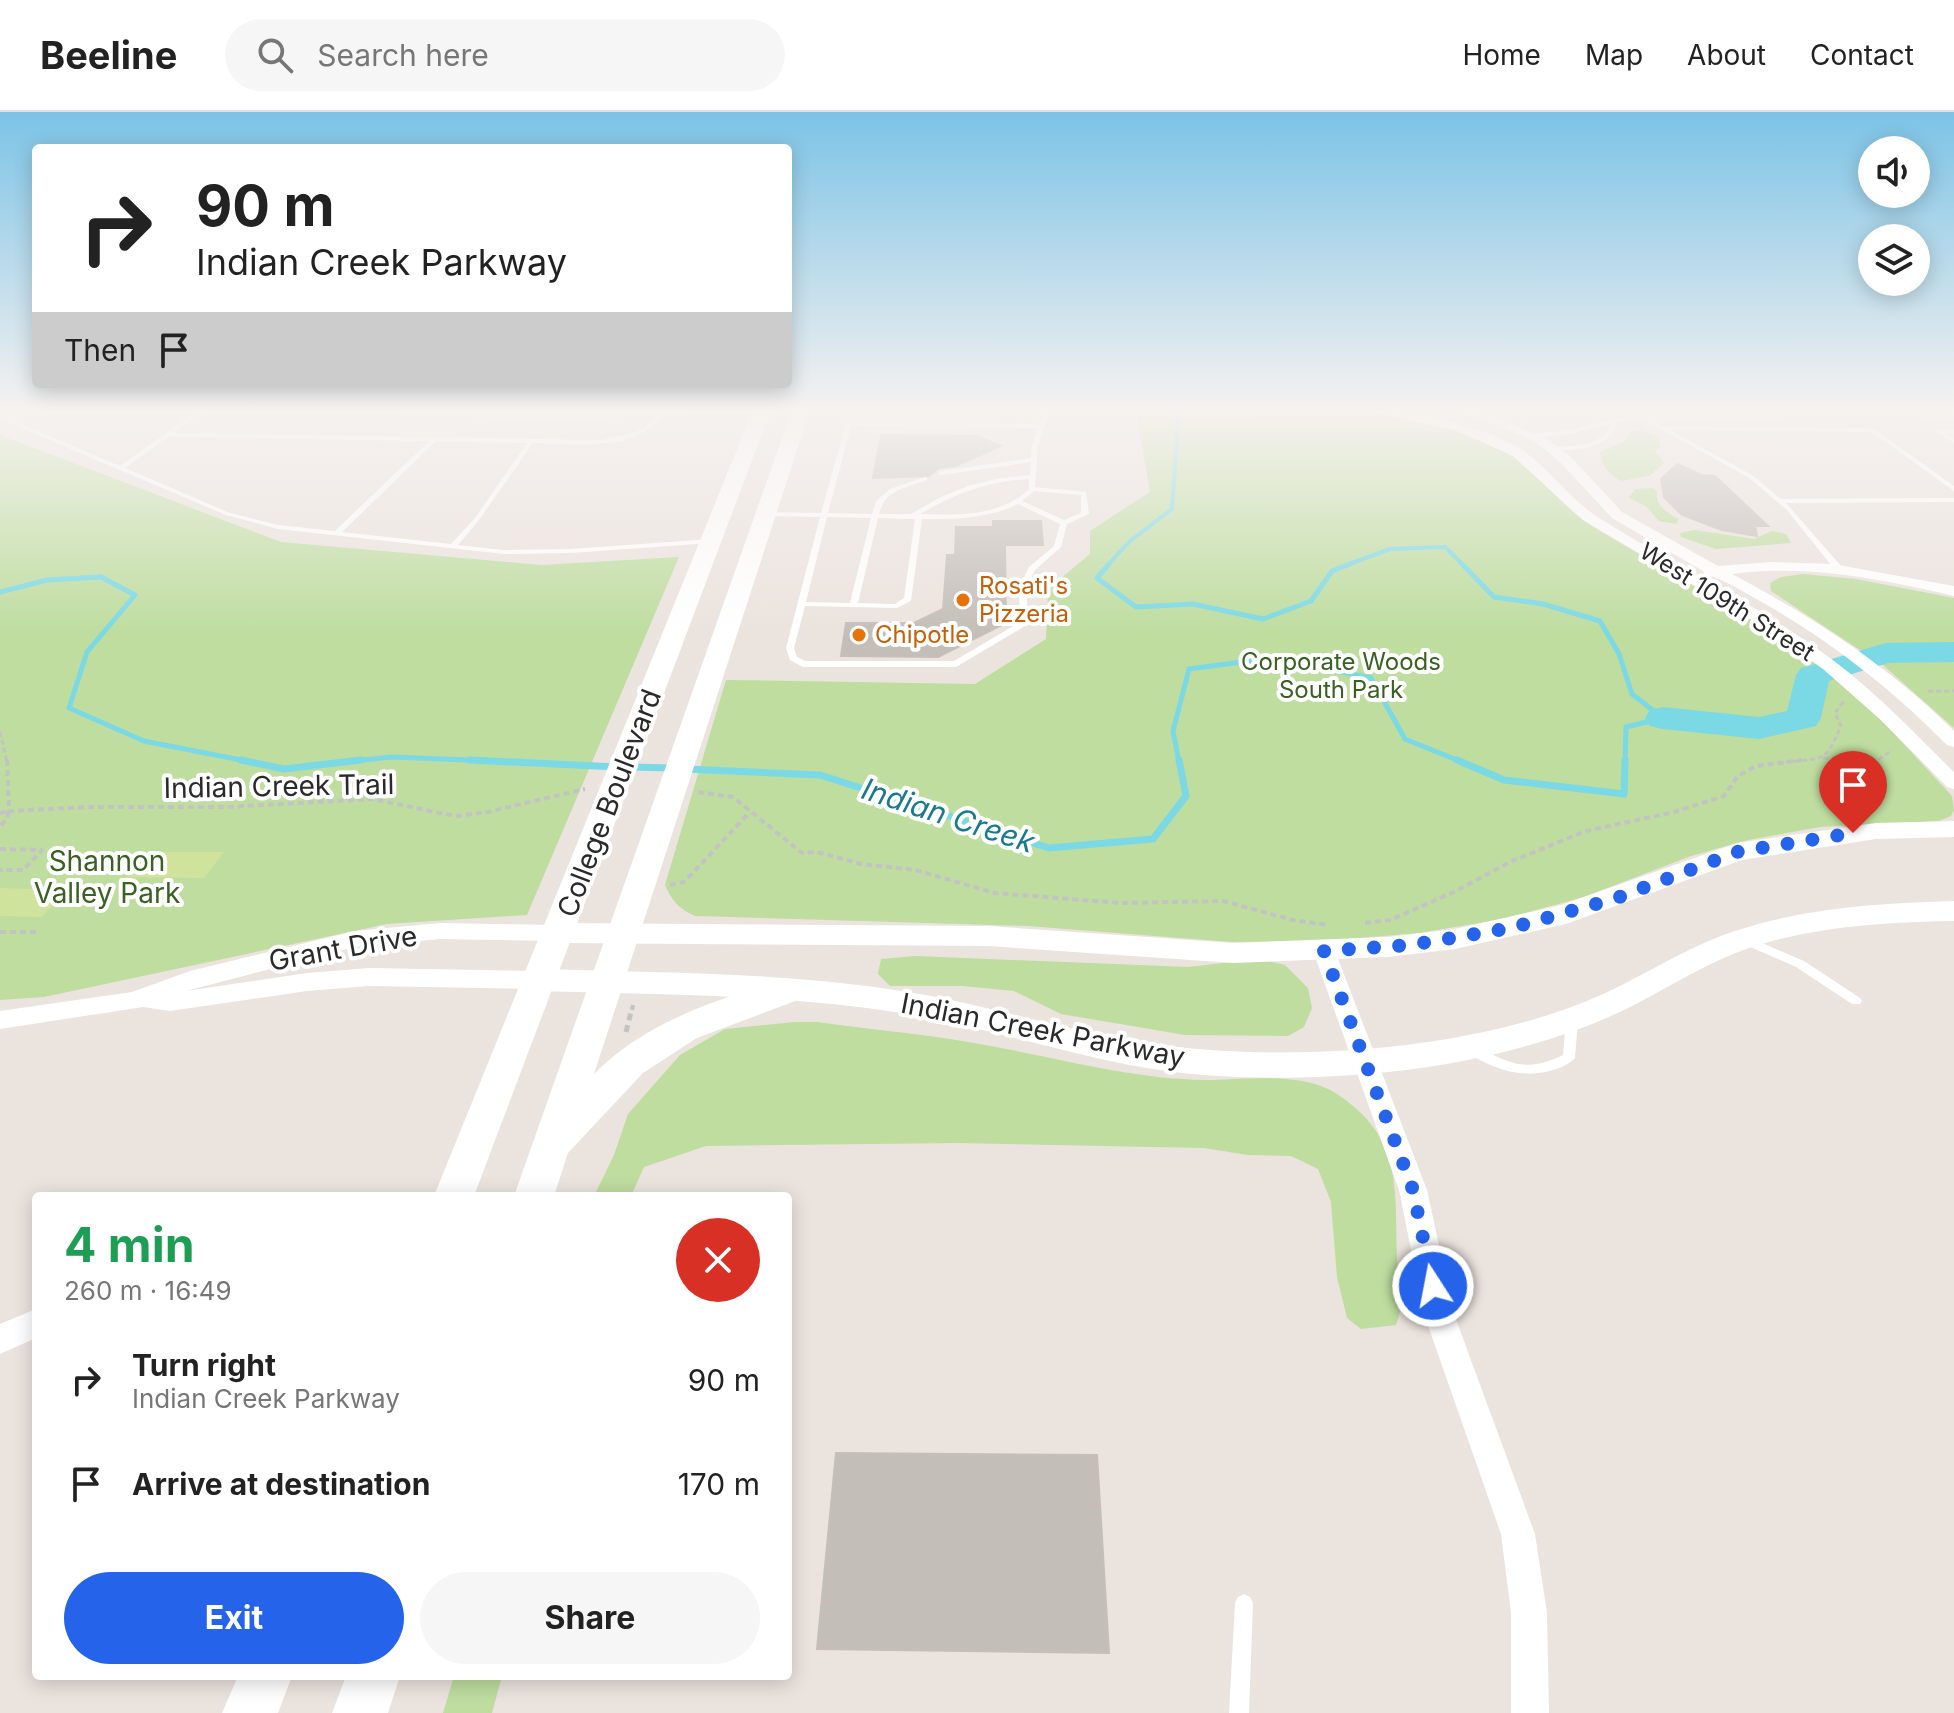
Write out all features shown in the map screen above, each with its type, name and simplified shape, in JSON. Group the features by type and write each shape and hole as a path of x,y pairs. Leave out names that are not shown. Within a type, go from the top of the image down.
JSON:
{"main road":[{"name":"College Boulevard","path":"456,1192 557,933 600,802 639,726 733,485"},
{"name":"College Boulevard","path":"535,1192 673,803 692,729 775,485"},
{"path":"549,1152 628,1064 654,1045 701,1019 786,991"},
{"path":"250,1713 263,1680"},
{"path":"360,1713 372,1680"}],"street":[{"name":"West 109th Street","path":"1554,485 1588,517 1742,607 1829,665 1888,717 1954,783"},
{"name":"West 109th Street","path":"1586,485 1617,515 1774,603 1876,670 1954,741"},
{"path":"1688,575 1777,564 1838,568 1954,591"},
{"path":"557,933 988,936 1187,951 1332,939 1455,939 1511,928 1617,898 1737,852 1876,831 1954,829"},
{"name":"Indian Creek Parkway","path":"539,980 786,991 939,1009 1102,1047 1151,1055 1257,1064 1366,1062 1465,1047 1572,1018 1598,1008 1700,955 1743,939 1842,918 1954,911"},
{"name":"Grant Drive","path":"134,1001 190,980 355,939 440,931 557,933"},
{"path":"1332,939 1366,1062 1413,1190 1439,1314 1518,1534 1529,1613 1530,1713"},
{"name":"Grant Drive","path":"0,1020 134,1001 170,1002 307,982 369,977 539,980"},
{"path":"0,1339 32,1325"}],"lane":[{"path":"157,485 228,514 278,527 504,552 571,551 712,541"},
{"path":"336,534 387,485"},
{"path":"453,546 501,485"},
{"path":"833,485 790,648 793,658 803,664 956,664 1024,623 1023,587 1032,569 1057,547 1064,523"},
{"path":"853,605 879,501 892,490 908,485"},
{"path":"916,516 944,497 975,485"},
{"path":"765,514 968,516 1018,502 1033,485"},
{"path":"1760,485 1780,501 1838,568"},
{"path":"1018,502 1064,523 1085,514 1084,493 1032,489"},
{"path":"1780,501 1954,500"},
{"path":"802,604 897,606 908,599 916,516"},
{"path":"1743,939 1800,964 1856,1001"},
{"path":"1465,1047 1492,1063 1522,1071 1550,1069 1569,1058 1572,1018"},
{"path":"1239,1713 1244,1603"}],"path":[{"path":"1921,692 1954,691"},
{"path":"1823,758 1830,752 1841,726 1835,713 1845,700"},
{"path":"0,732 5,740 6,753 1,790 9,811 7,819 0,826"},
{"path":"1353,925 1390,920 1454,892 1512,861 1586,831 1674,812 1724,796 1738,776 1756,766 1823,758 1881,761 1894,749 1889,738"},
{"name":"Indian Creek Trail","path":"0,813 78,807 232,807 372,799 401,801 452,816 475,815 538,797 600,802"},
{"path":"673,803 733,797 802,853 817,852 861,864 915,870 995,893 1120,903 1223,901 1293,920 1332,939"},
{"path":"670,885 684,882 750,812"},
{"path":"0,849 42,850 23,870 0,870"},
{"path":"0,932 39,932"}],"green space":[{"name":"Shannon Valley Park","path":"0,485 131,485 281,542 541,565 679,557 527,915 387,924 44,997 0,1000"},
{"name":"Corporate Woods South Park","path":"1149,485 1545,485 1584,521 1756,622 1846,688 1887,726 1952,796 1954,810 1951,816 1939,821 1820,827 1748,840 1691,856 1584,897 1503,919 1419,933 1324,941 1232,942 1028,926 695,916 673,900 665,885 726,680 975,684 1046,639 1048,589 1090,554 1090,531 1150,492"},
{"path":"1651,488 1657,491 1662,508 1678,519 1677,524 1659,521 1646,506 1629,498 1635,489"},
{"path":"1695,530 1754,539 1772,531 1786,534 1791,543 1716,549 1681,537 1680,533"},
{"path":"1803,574 1856,579 1954,598 1954,728 1884,666 1771,591 1770,583 1781,577"},
{"path":"148,852 224,852 204,878 126,877"},
{"path":"0,888 66,890 42,917 0,916"},
{"path":"916,956 1188,967 1260,959 1285,965 1308,988 1312,1008 1304,1027 1288,1036 1185,1035 1061,1014 1014,991 962,986 890,986 878,974 881,959"},
{"path":"817,1022 943,1038 1151,1076 1206,1080 1291,1079 1323,1087 1358,1110 1374,1127 1391,1164 1396,1206 1397,1265 1402,1296 1396,1325 1361,1329 1347,1318 1337,1277 1331,1202 1318,1169 1291,1156 1248,1155 1204,1148 957,1143 706,1146 644,1167 633,1192 596,1192 614,1155 628,1114 680,1055 725,1029"},
{"path":"453,1680 501,1680 492,1713 443,1713"}],"building":[{"path":"1662,485 1724,485 1768,526 1755,526 1757,536 1722,530 1682,515 1664,497"},
{"path":"993,521 1041,521 1043,545 1005,545 1006,623 938,657 841,656 846,623 914,623 943,609 947,555 955,555 956,527 993,527"},
{"path":"836,1453 1097,1455 1109,1653 817,1649"}],"waterway":[{"path":"1107,566 1129,542 1172,509 1174,485"},
{"path":"1344,566 1390,549 1445,547 1462,564"},
{"path":"1109,564 1097,578 1136,607 1193,604 1263,619 1311,601 1332,571 1350,564"},
{"path":"1462,564 1494,597 1543,604 1600,621 1619,654 1632,694 1663,718 1626,727 1625,762"},
{"name":"Indian Creek","path":"0,592 47,580 101,577 135,595 87,652 69,708 144,741 244,761"},
{"name":"Indian Creek","path":"1663,718 1759,728 1803,718 1813,675 1886,653 1954,652"},
{"name":"Indian Creek","path":"1179,762 1173,731 1189,669 1272,658 1371,678 1405,739 1462,762"},
{"name":"Indian Creek","path":"350,761 392,757 494,761"},
{"name":"Indian Creek","path":"350,761 361,760"},
{"name":"Indian Creek","path":"470,760 494,761"},
{"name":"Indian Creek","path":"686,769 820,775 1049,848 1153,839 1186,796 1179,760"},
{"name":"Indian Creek","path":"1457,760 1504,780 1624,794 1625,760"},
{"name":"Indian Creek","path":"244,761 251,762"},
{"name":"Indian Creek","path":"244,761 284,769 350,761"},
{"name":"Indian Creek","path":"343,762 350,761"},
{"name":"Indian Creek","path":"494,761 515,762"},
{"name":"Indian Creek","path":"494,761 617,767"},
{"name":"Indian Creek","path":"630,767 673,768"}],"place":[{"name":"Rosati's Pizzeria","path":"963,600"},
{"name":"Chipotle","path":"859,635"}],"route":[{"path":"1433,1286 1413,1190 1324,951 1410,945 1511,928 1617,898 1737,852 1853,833"}]}
